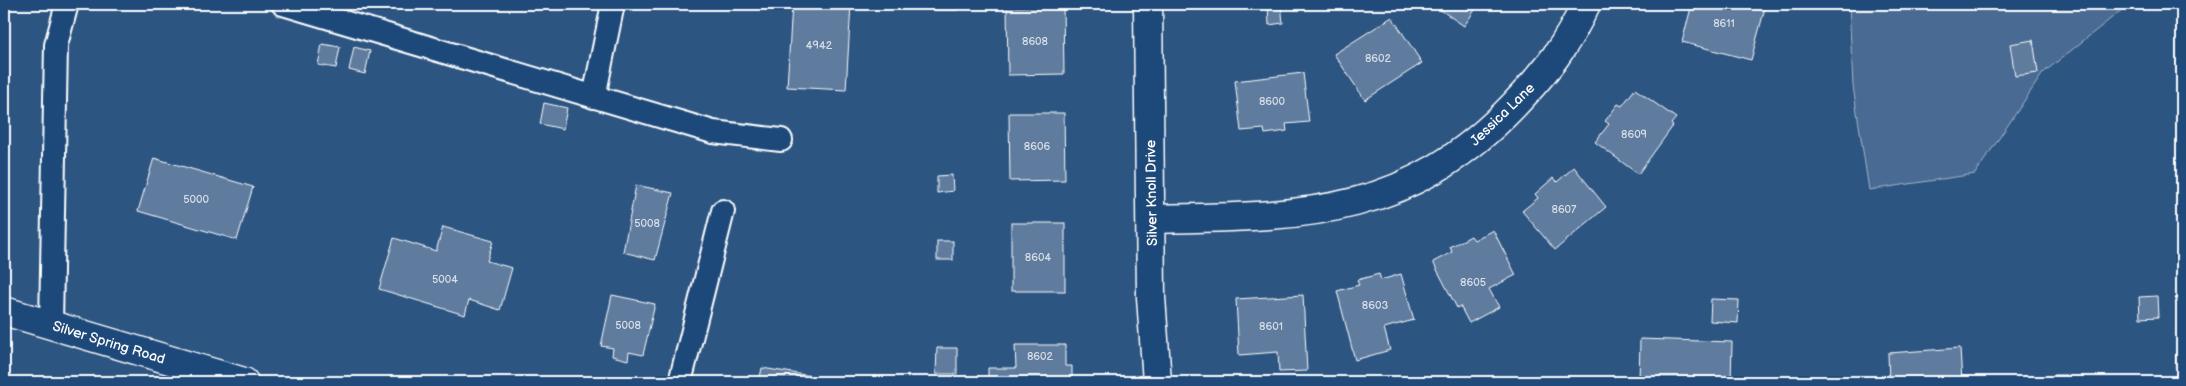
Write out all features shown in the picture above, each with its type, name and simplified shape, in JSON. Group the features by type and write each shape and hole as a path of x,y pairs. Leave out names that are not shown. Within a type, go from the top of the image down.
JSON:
{"street":[{"name":"Silver Knoll Drive","path":"1148,4 1152,297 1156,382"},
{"name":"Jessica Lane","path":"1151,218 1310,212 1354,204 1414,182 1454,158 1491,129 1555,61 1586,4"},
{"name":"Silver Spring Road","path":"4,311 244,382"}],"lane":[{"path":"51,325 56,45 67,4"},
{"path":"283,4 713,132 781,140"},
{"path":"594,97 613,4"},
{"path":"680,382 723,211"}],"shaded area":[{"path":"1849,4 2129,4 2043,73 1975,174 1869,190 1853,86"}],"building":[{"path":"792,4 851,4 846,90 787,87"},
{"path":"935,4 957,4 957,10 935,10"},
{"path":"1281,4 1283,23 1269,25 1268,5"},
{"path":"1432,4 1479,4 1464,26"},
{"path":"1692,4 1766,4 1751,60 1682,42"},
{"path":"1063,5 1064,74 1008,75 1007,7"},
{"path":"1392,17 1422,63 1365,100 1334,54"},
{"path":"2033,40 2038,73 2015,76 2010,44"},
{"path":"322,44 340,47 336,68 318,65"},
{"path":"354,47 370,51 365,74 349,70"},
{"path":"1303,73 1309,122 1286,124 1287,131 1265,134 1264,129 1241,131 1235,81"},
{"path":"1635,89 1676,118 1671,124 1673,126 1638,174 1595,142 1609,124 1605,121 1618,104 1622,106"},
{"path":"544,103 567,108 563,129 540,124"},
{"path":"1009,113 1064,113 1065,180 1010,181"},
{"path":"154,158 253,187 237,240 138,211"},
{"path":"1574,167 1606,207 1555,250 1522,211 1538,198 1535,194 1553,178 1557,182"},
{"path":"952,175 953,191 937,193 937,176"},
{"path":"636,185 673,193 655,260 623,252"},
{"path":"1011,223 1065,223 1065,291 1011,291"},
{"path":"443,227 493,241 487,261 512,268 500,310 469,300 465,315 379,289 394,238 436,251"},
{"path":"1493,230 1516,275 1489,289 1499,307 1469,323 1460,306 1457,308 1433,262 1452,252 1450,247 1471,236 1474,240"},
{"path":"937,241 953,241 953,260 937,260"},
{"path":"1379,274 1381,280 1401,274 1414,320 1384,328 1390,350 1355,360 1337,291 1359,285 1357,280"},
{"path":"612,295 655,304 643,355 629,352 628,360 612,356 613,348 601,346"},
{"path":"1303,295 1307,371 1279,372 1278,352 1239,355 1236,299"},
{"path":"2157,296 2158,317 2140,318 2139,297"},
{"path":"1711,299 1739,300 1738,323 1710,321"},
{"path":"1640,339 1732,342 1731,382 1639,382"},
{"path":"1015,345 1065,345 1065,366 1072,366 1072,382 988,382 988,368 1016,368"},
{"path":"937,348 957,348 957,374 936,374"},
{"path":"1960,348 1962,382 1889,382 1888,353"},
{"path":"2176,354 2182,354 2182,367 2176,367"},
{"path":"762,368 848,382 759,382"},
{"path":"2054,375 2066,375 2066,382 2054,382"}]}
